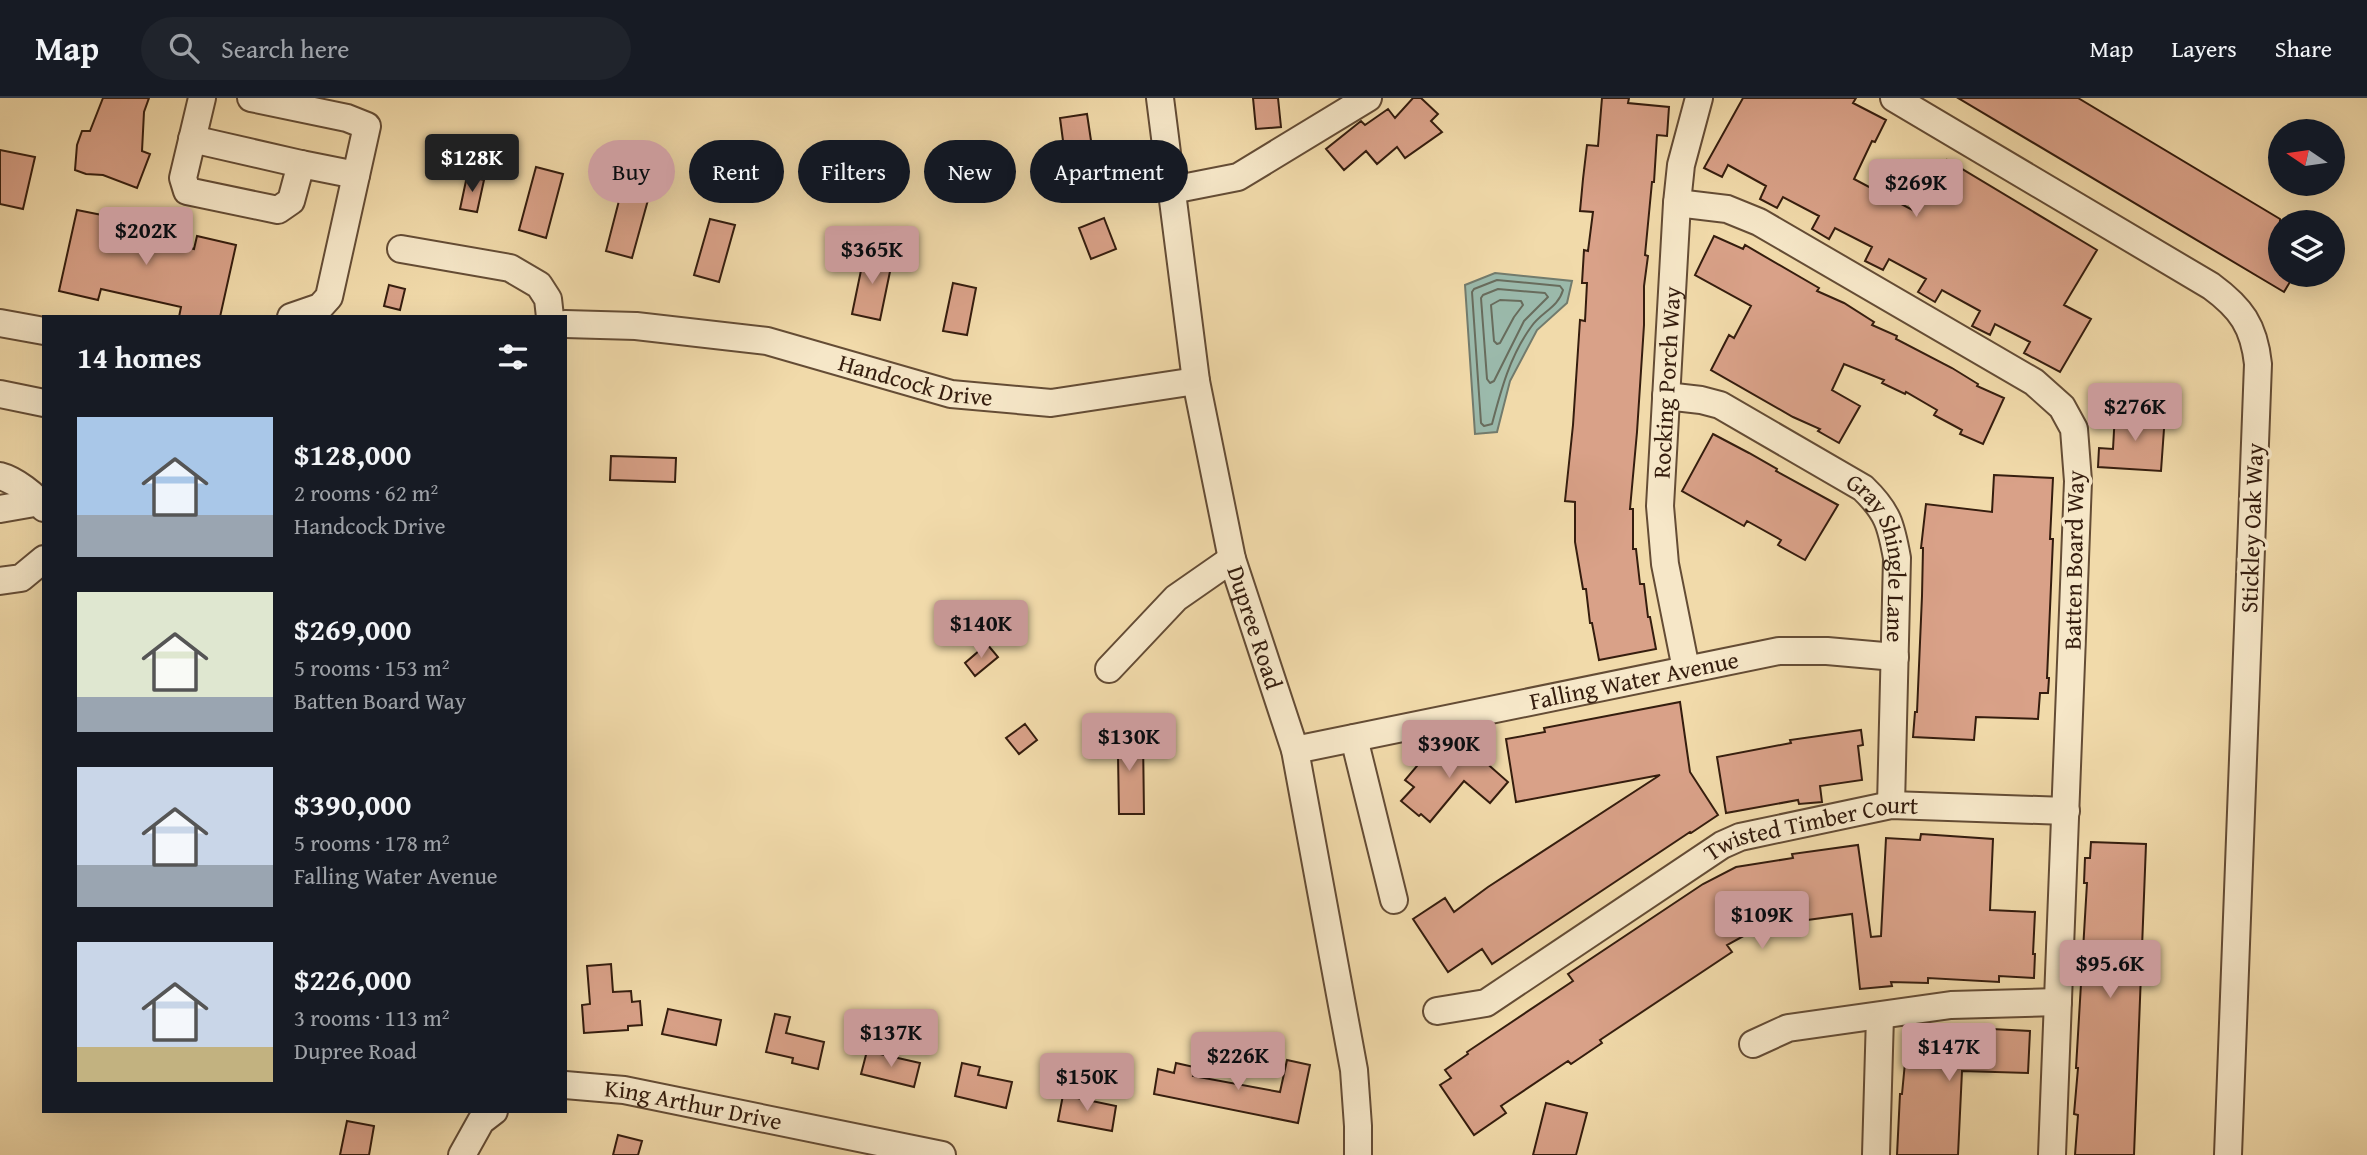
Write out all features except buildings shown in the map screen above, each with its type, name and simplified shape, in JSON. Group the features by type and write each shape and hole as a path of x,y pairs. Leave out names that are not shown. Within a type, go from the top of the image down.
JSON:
{"street":[{"path":"202,98 183,178 187,191 278,210 291,201 301,164"},
{"path":"251,98 344,108 368,126 329,297 321,312 300,315"},
{"name":"Dupree Road","path":"1160,98 1165,140"},
{"path":"1188,187 1238,177 1368,98"},
{"name":"Rocking Porch Way","path":"1686,669 1665,564 1660,506 1681,165 1699,98"},
{"name":"Stickley Oak Way","path":"1894,98 2211,286 2231,301 2247,321 2256,342 2258,364 2228,1155"},
{"path":"192,139 356,175"},
{"name":"Dupree Road","path":"1174,203 1196,381 1232,559 1295,750 1354,1070 1358,1155"},
{"name":"Batten Board Way","path":"1678,203 1727,209 1759,222 2034,382 2062,407 2074,429 2078,481 2052,1155"},
{"path":"401,249 510,268 539,285 548,299 550,315"},
{"path":"0,323 42,331"},
{"name":"Handcock Drive","path":"567,324 636,326 767,341 951,394 1051,403 1196,381"},
{"path":"0,394 42,402"},
{"name":"Gray Shingle Lane","path":"1666,397 1701,400 1720,405 1863,488 1880,505 1892,531 1898,558 1891,805"},
{"path":"0,476 10,478 42,505"},
{"path":"0,509 42,505"},
{"path":"1109,669 1175,598 1232,559"},
{"path":"0,581 21,578 42,561"},
{"name":"Falling Water Avenue","path":"1295,750 1779,651 1895,657"},
{"path":"1354,738 1394,900"},
{"name":"Twisted Timber Court","path":"1437,1011 1486,1003 1722,845 1740,838 1891,805 2066,811"},
{"path":"1753,1044 1787,1028 1951,1005 2058,1003"},
{"path":"1876,1155 1880,1016"},
{"name":"King Arthur Drive","path":"567,1085 624,1090 908,1151 942,1155"},
{"path":"462,1155 481,1121 489,1113"}],"water":[{"path":"1495,273 1572,281 1567,303 1537,330 1510,381 1497,432 1475,434 1465,285"}]}
